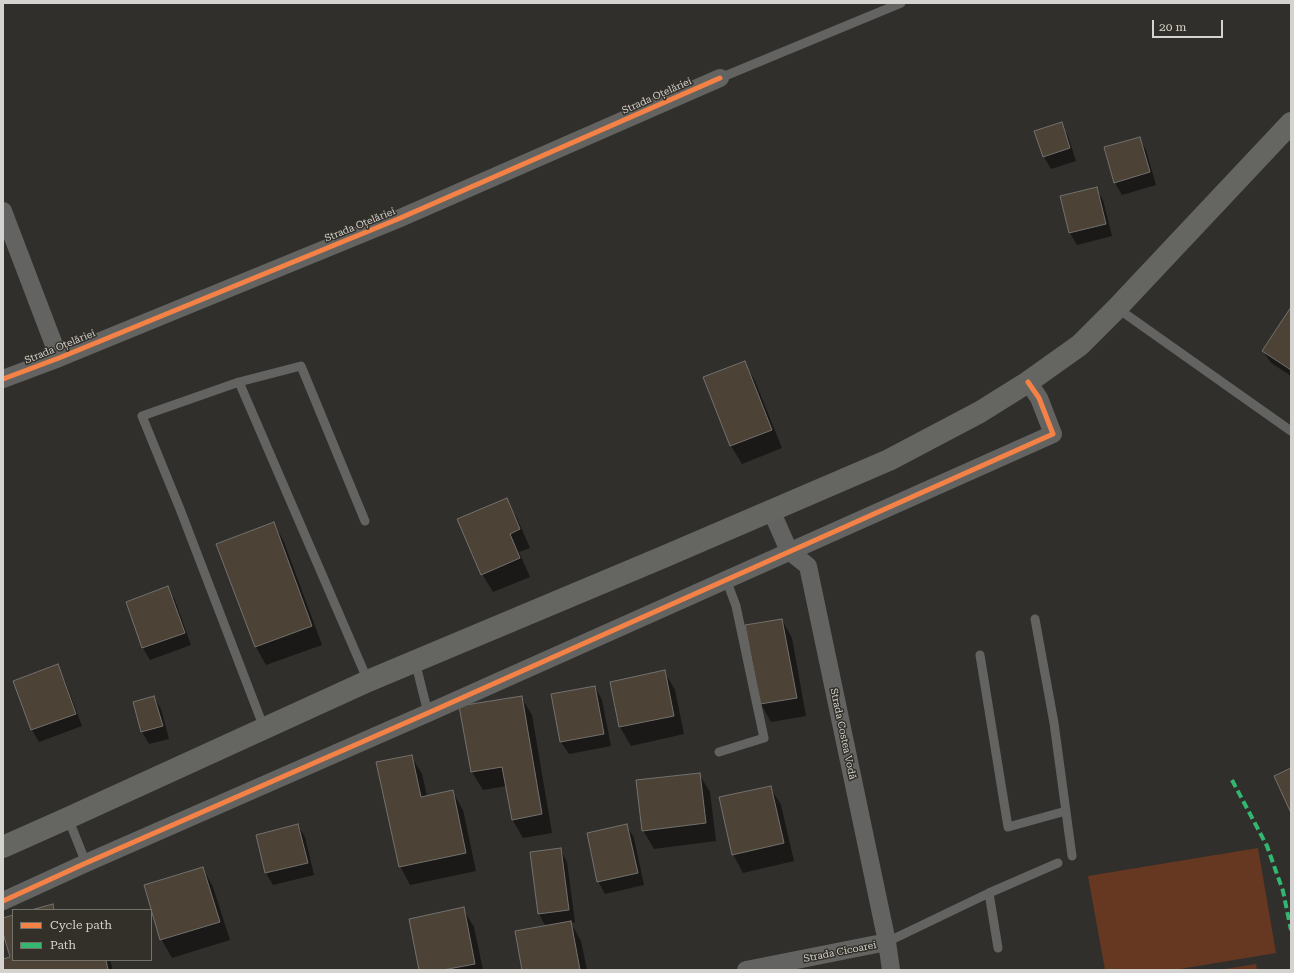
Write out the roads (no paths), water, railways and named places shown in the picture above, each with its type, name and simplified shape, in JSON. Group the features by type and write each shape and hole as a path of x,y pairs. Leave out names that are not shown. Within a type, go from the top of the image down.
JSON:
{"main road":[{"path":"3,847 368,680 661,558 890,460 980,412 1028,382 1080,345 1117,308 1291,123"}],"street":[{"name":"Strada Oțelăriei","path":"3,379 59,358 398,219 720,78"},
{"path":"3,211 59,358"},
{"path":"3,901 1053,434 1039,398 1028,382"},
{"name":"Strada Costea Vodă","path":"771,510 789,551 808,566 887,942 891,970"},
{"name":"Strada Cicoarei","path":"746,970 887,942"}],"lane":[{"name":"Strada Oțelăriei","path":"720,78 901,3"},
{"path":"1117,308 1291,431"},
{"path":"264,728 180,509 142,416 239,382 301,366 365,520"},
{"path":"239,382 368,680"},
{"path":"719,752 764,738 736,606 726,579"},
{"path":"1035,619 1054,723 1072,856"},
{"path":"980,655 1008,827 1066,810"},
{"path":"414,660 428,713"},
{"path":"68,818 86,863"},
{"path":"887,942 989,893 1058,863"},
{"path":"989,893 998,948"}]}
